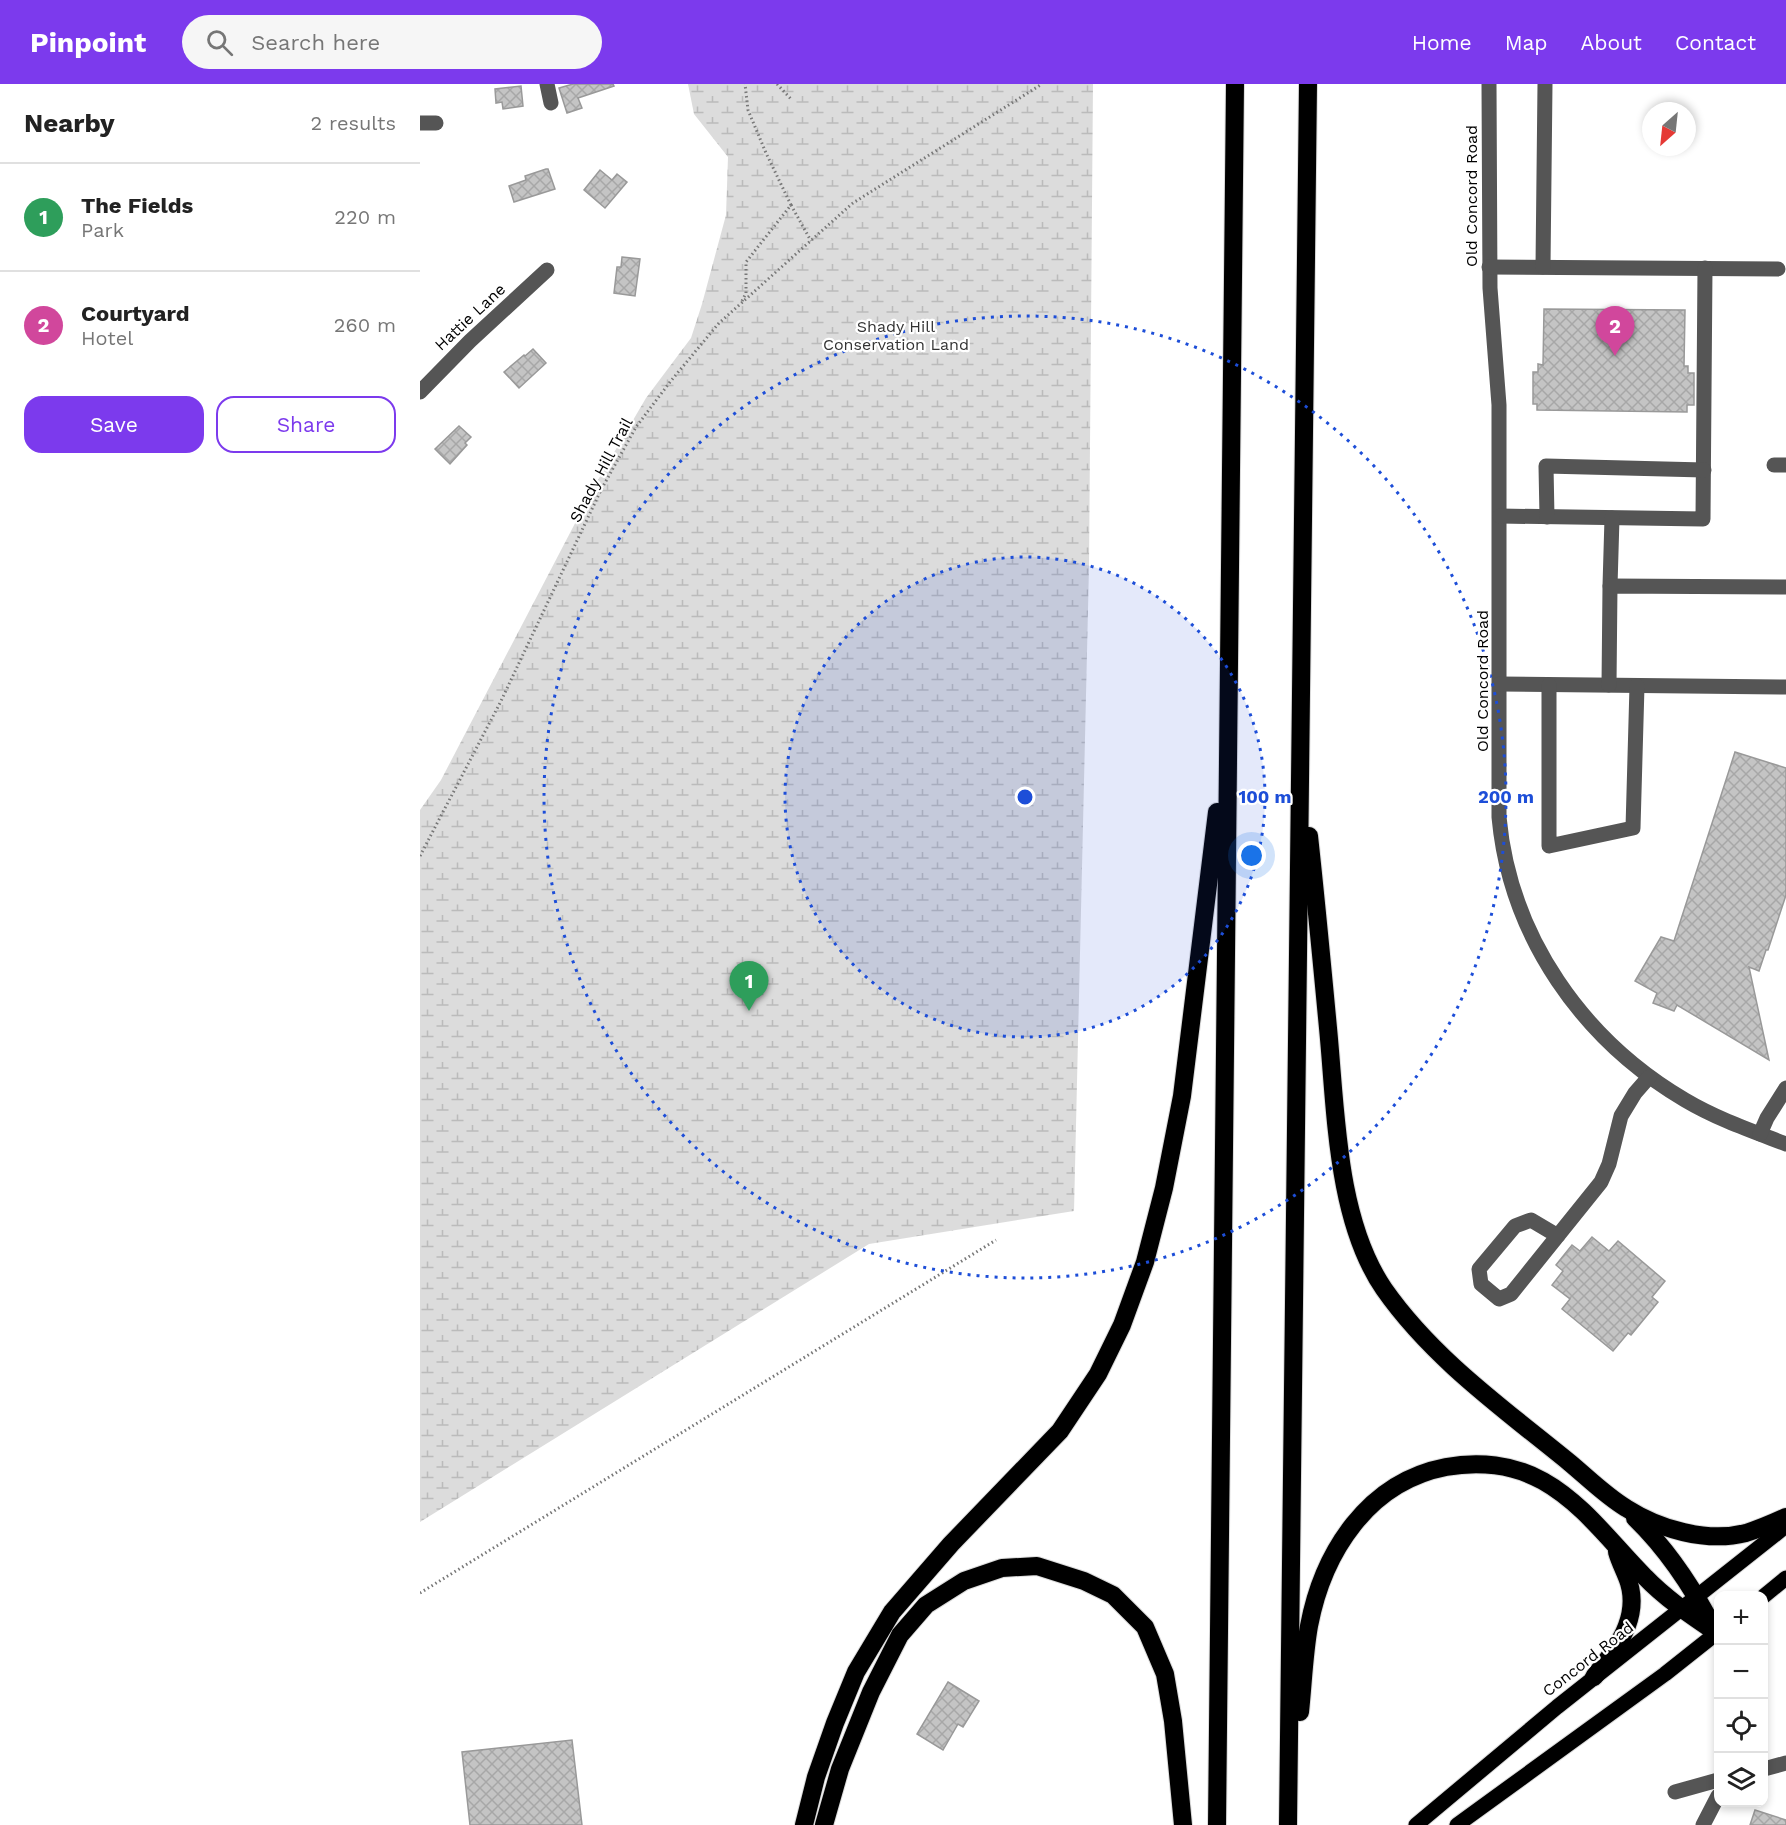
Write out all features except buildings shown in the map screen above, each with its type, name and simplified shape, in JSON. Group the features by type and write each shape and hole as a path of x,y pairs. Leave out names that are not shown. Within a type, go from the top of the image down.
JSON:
{"highway":[{"path":"1217,1825 1235,84"},
{"path":"1288,1817 1308,84"},
{"path":"804,1825 816,1777 834,1724 856,1672 892,1612 951,1544 1060,1431 1098,1374 1122,1325 1145,1262 1164,1188 1182,1095 1227,724"},
{"path":"1300,748 1338,1130 1346,1190 1367,1256 1383,1287 1442,1358 1625,1508 1664,1550 1714,1626"},
{"path":"1288,1817 1309,1626 1322,1580 1353,1524 1375,1500 1393,1486 1425,1471 1464,1464 1494,1465 1520,1471 1542,1480 1564,1494 1614,1542 1645,1578 1714,1630"},
{"path":"1625,1508 1665,1527 1706,1535 1725,1536 1745,1533 1786,1517"},
{"path":"1594,1677 1625,1633 1631,1615 1632,1597 1629,1582 1614,1542"},
{"path":"825,1825 840,1769 867,1703 900,1635 926,1605 964,1581 1002,1568 1037,1566 1084,1581 1113,1595 1145,1626 1165,1674 1173,1721 1183,1825"}],"main road":[{"name":"Concord Road","path":"1416,1825 1594,1677 1786,1526"},
{"path":"1768,1593 1786,1578"},
{"path":"1457,1825 1714,1636"}],"street":[{"path":"547,84 551,103"},
{"name":"Old Concord Road","path":"1489,84 1490,267 1498,378 1500,516 1499,817 1512,884 1544,958 1575,1004 1606,1041 1649,1077 1706,1112 1786,1144"},
{"path":"1543,267 1545,84"},
{"path":"1490,267 1778,269"},
{"path":"1500,516 1703,519 1705,268"},
{"name":"Hattie Lane","path":"420,392 470,341 547,270"},
{"path":"1547,517 1546,466 1704,470"},
{"path":"1609,685 1612,518"},
{"path":"1610,586 1786,587"},
{"path":"1500,684 1786,687"},
{"path":"1549,685 1549,846 1633,828 1638,686"},
{"path":"1558,1236 1531,1220 1515,1226 1479,1269 1481,1284 1499,1299 1511,1294 1595,1191 1609,1164 1617,1128 1627,1106 1649,1077"},
{"path":"1760,1134 1786,1088"},
{"path":"1768,1768 1786,1763"},
{"path":"1675,1792 1714,1781"},
{"path":"1703,1825 1714,1806"}],"path":[{"path":"745,84 748,110 766,153 790,205 811,241"},
{"path":"777,84 790,99"},
{"name":"Shady Hill Trail","path":"420,856 501,701 601,490 636,427 719,323 854,203 1042,84"},
{"path":"741,303 746,293 746,262 790,205"},
{"path":"420,1593 996,1240"}],"green space":[{"name":"Shady Hill Conservation Land","path":"688,84 1093,84 1089,566 1074,1211 869,1244 420,1522 420,810 441,780 595,485 646,398 691,338 726,215 728,157 694,114"}],"place":[{"name":"Courtyard","path":"1615,356"},
{"name":"The Fields","path":"749,1011"}]}
